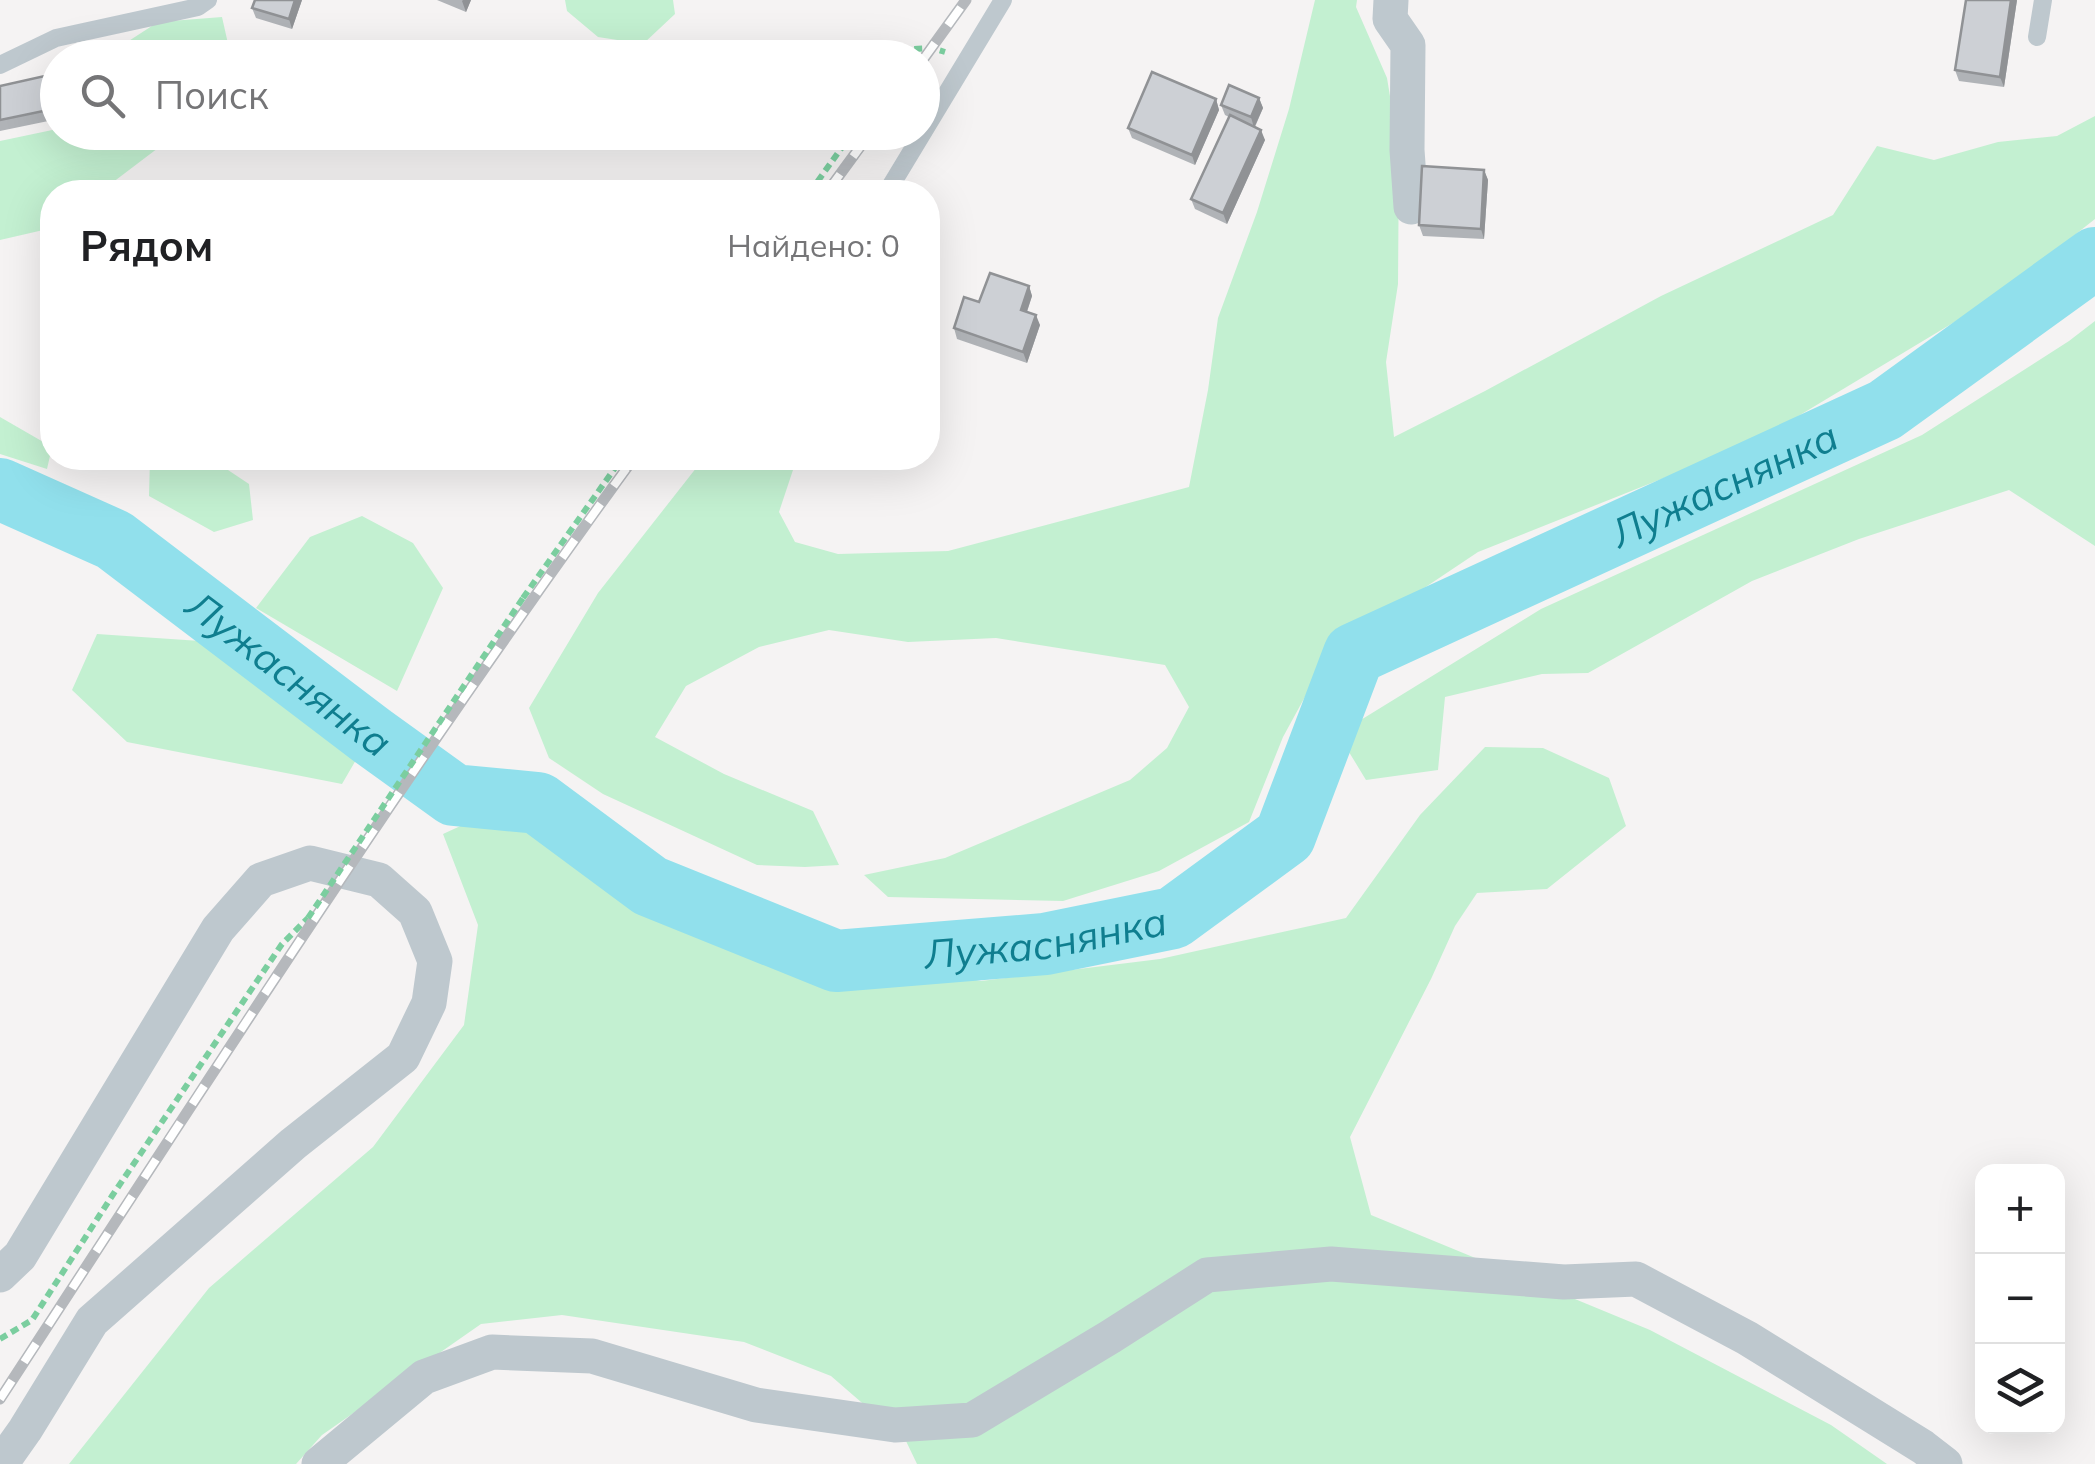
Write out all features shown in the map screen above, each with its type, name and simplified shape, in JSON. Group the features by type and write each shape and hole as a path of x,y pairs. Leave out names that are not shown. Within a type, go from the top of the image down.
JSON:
{"street":[{"path":"1391,0 1390,19 1408,45 1410,207"},
{"path":"0,1275 20,1256 218,928 260,880 310,864 379,880 414,912 436,961 429,1003 403,1057 292,1144 92,1321 1,1464"},
{"path":"319,1464 424,1377 492,1352 592,1356 756,1405 791,1410 895,1424 972,1420 1207,1275 1332,1264 1564,1282 1636,1280 1746,1338 1945,1464"}],"lane":[{"path":"52,40 198,7 208,0"},
{"path":"940,105 1003,0"},
{"path":"2037,36 2043,0"},
{"path":"0,65 40,46"},
{"path":"894,180 912,150"}],"path":[{"path":"940,51 967,60"},
{"path":"819,180 840,150"},
{"path":"0,1339 32,1320 282,944 308,918 522,598 613,470"}],"green space":[{"path":"565,0 673,0 675,14 647,40 617,40 598,37 567,11"},
{"path":"1315,0 1357,0 1356,7 1387,78 1399,151 1398,284 1386,362 1394,437 1661,296 1833,215 1877,146 1934,160 1998,142 2057,136 2095,116 2095,219 1996,297 1757,441 1478,552 1330,651 1283,737 1249,822 1159,871 1063,901 888,897 864,875 945,858 1130,780 1167,748 1189,707 1165,665 996,638 908,642 829,630 759,647 686,686 655,737 724,774 813,811 839,865 757,865 603,794 549,758 529,708 598,593 695,470 793,470 779,512 795,542 838,554 948,551 1189,487 1218,318 1289,109"},
{"path":"222,17 227,40 130,40 158,22"},
{"path":"40,133 40,150 155,150 116,180 40,180 40,231 0,240 0,141"},
{"path":"2095,321 2095,546 2009,490 1859,539 1752,581 1588,673 1542,674 1445,697 1438,770 1366,780 1338,734 1541,609 1922,435"},
{"path":"0,417 40,440 40,467 0,454"},
{"path":"150,470 228,470 249,484 253,520 214,532 149,496"},
{"path":"362,516 413,543 443,588 397,691 256,608 310,537"},
{"path":"97,634 215,642 360,753 342,784 127,742 72,690"},
{"path":"1485,747 1543,748 1609,778 1626,826 1547,889 1477,893 1455,926 1350,1137 1371,1215 1650,1330 1831,1425 1887,1464 917,1464 906,1441 831,1376 744,1342 562,1315 481,1324 322,1435 296,1464 69,1464 209,1288 373,1147 464,1025 478,925 443,834 517,800 625,886 738,937 981,981 1160,959 1346,918 1420,815"}],"building":[{"path":"255,0 295,0 289,19 252,8"},
{"path":"1966,0 2011,0 2000,77 1955,70"},
{"path":"1152,72 1216,99 1192,155 1128,128"},
{"path":"40,77 40,112 0,120 0,86"},
{"path":"1229,85 1259,98 1251,117 1221,105"},
{"path":"1230,115 1261,130 1223,213 1191,199"},
{"path":"1422,166 1484,170 1481,229 1419,225"},
{"path":"990,273 1029,286 1021,310 1036,315 1023,352 954,328 964,297 979,302"}],"waterway":[{"name":"Лужаснянка","path":"0,489 114,540 454,795 538,803 650,886 836,961 1045,944 1173,918 1285,836 1354,654 1885,410 2095,258"}],"railway":[{"path":"937,40 966,0"},
{"path":"836,180 858,150"},
{"path":"0,1399 390,806 625,470"}]}
